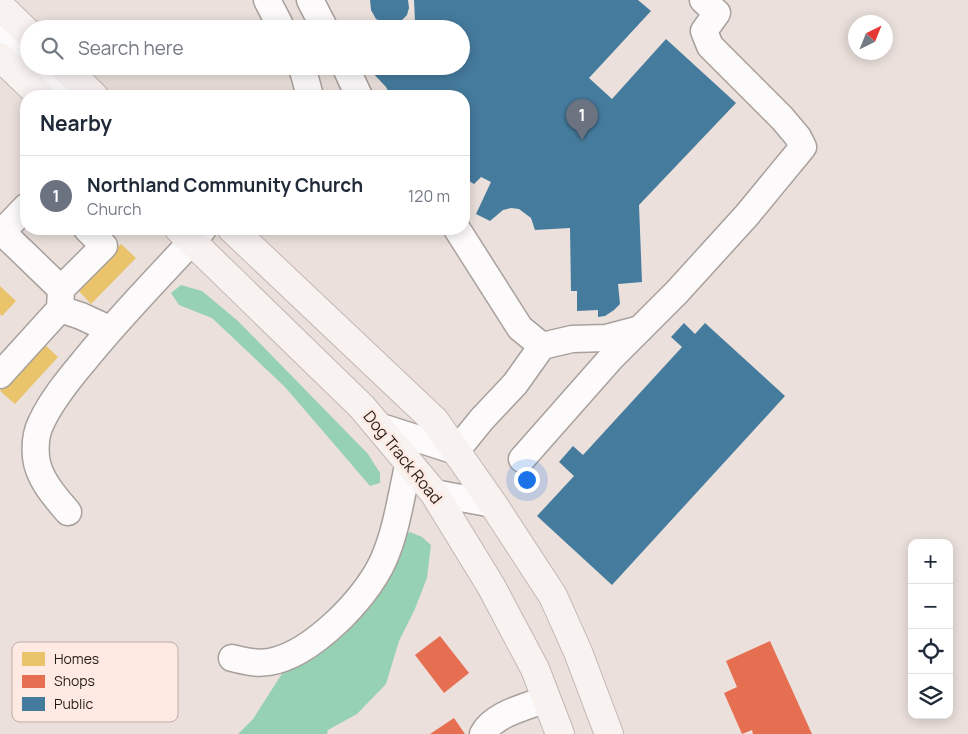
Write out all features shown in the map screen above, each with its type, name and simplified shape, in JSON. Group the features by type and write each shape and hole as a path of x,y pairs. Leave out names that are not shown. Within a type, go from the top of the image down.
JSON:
{"main road":[{"path":"0,6 20,25"},
{"path":"0,57 35,90"},
{"path":"72,75 88,90"},
{"name":"Dog Track Road","path":"194,235 362,407 434,493 492,586 535,669 560,734"},
{"path":"238,235 435,421 553,596 578,652 609,734"}],"street":[{"path":"267,0 277,20"},
{"path":"310,0 320,20"},
{"path":"522,460 612,357 677,292 747,215 803,147 782,118 710,46 704,31 710,6"},
{"path":"0,25 20,44"},
{"path":"52,75 68,90"},
{"path":"304,75 308,90"},
{"path":"349,75 356,90"},
{"path":"20,213 2,232 61,299 81,316 109,329"},
{"path":"0,375 104,246 93,235"},
{"path":"68,512 53,494 42,475 36,459 36,442 40,425 74,374 109,329 190,235"},
{"path":"461,235 520,328 542,346"},
{"path":"378,426 456,451 482,419 515,384 542,346 572,338 606,338 640,328"},
{"path":"232,658 254,663 270,662 298,650 326,632 371,584 383,560 392,535 409,462"},
{"path":"434,493 492,504"},
{"path":"483,734 488,725 511,712 546,699"}],"green space":[{"path":"181,285 202,291 238,321 368,454 380,473 380,483 370,486 285,387 212,318 179,305 171,293"},
{"path":"410,532 422,537 431,545 427,578 414,611 399,641 386,684 357,714 328,730 327,734 238,734 253,719 283,672 333,635 400,537"}],"building: Homes":[{"path":"121,244 136,258 91,304 77,289"},
{"path":"0,286 16,301 2,316 0,314"},
{"path":"43,343 58,357 15,404 0,391"}],"building: Shops":[{"path":"440,636 469,673 444,693 415,655"},
{"path":"770,641 812,734 753,734 752,730 742,734 724,693 737,687 726,661"},
{"path":"454,718 465,734 430,734"}],"building: Public":[{"path":"370,0 408,0 409,8 407,15 402,20 378,20 371,10"},
{"path":"414,0 638,0 651,11 589,78 612,99 666,39 736,103 639,205 642,282 618,284 620,304 605,316 598,317 598,310 577,311 577,291 571,291 570,228 535,230 531,218 519,209 503,210 490,221 476,214 491,182 481,177 474,184 470,182 470,90 388,90 375,75 470,75 470,20 415,20"},
{"path":"684,323 695,334 705,323 785,396 612,585 537,516 574,476 559,462 573,446 583,455 682,347 671,337"}],"place":[{"name":"Northland Community Church","path":"582,140"}]}
